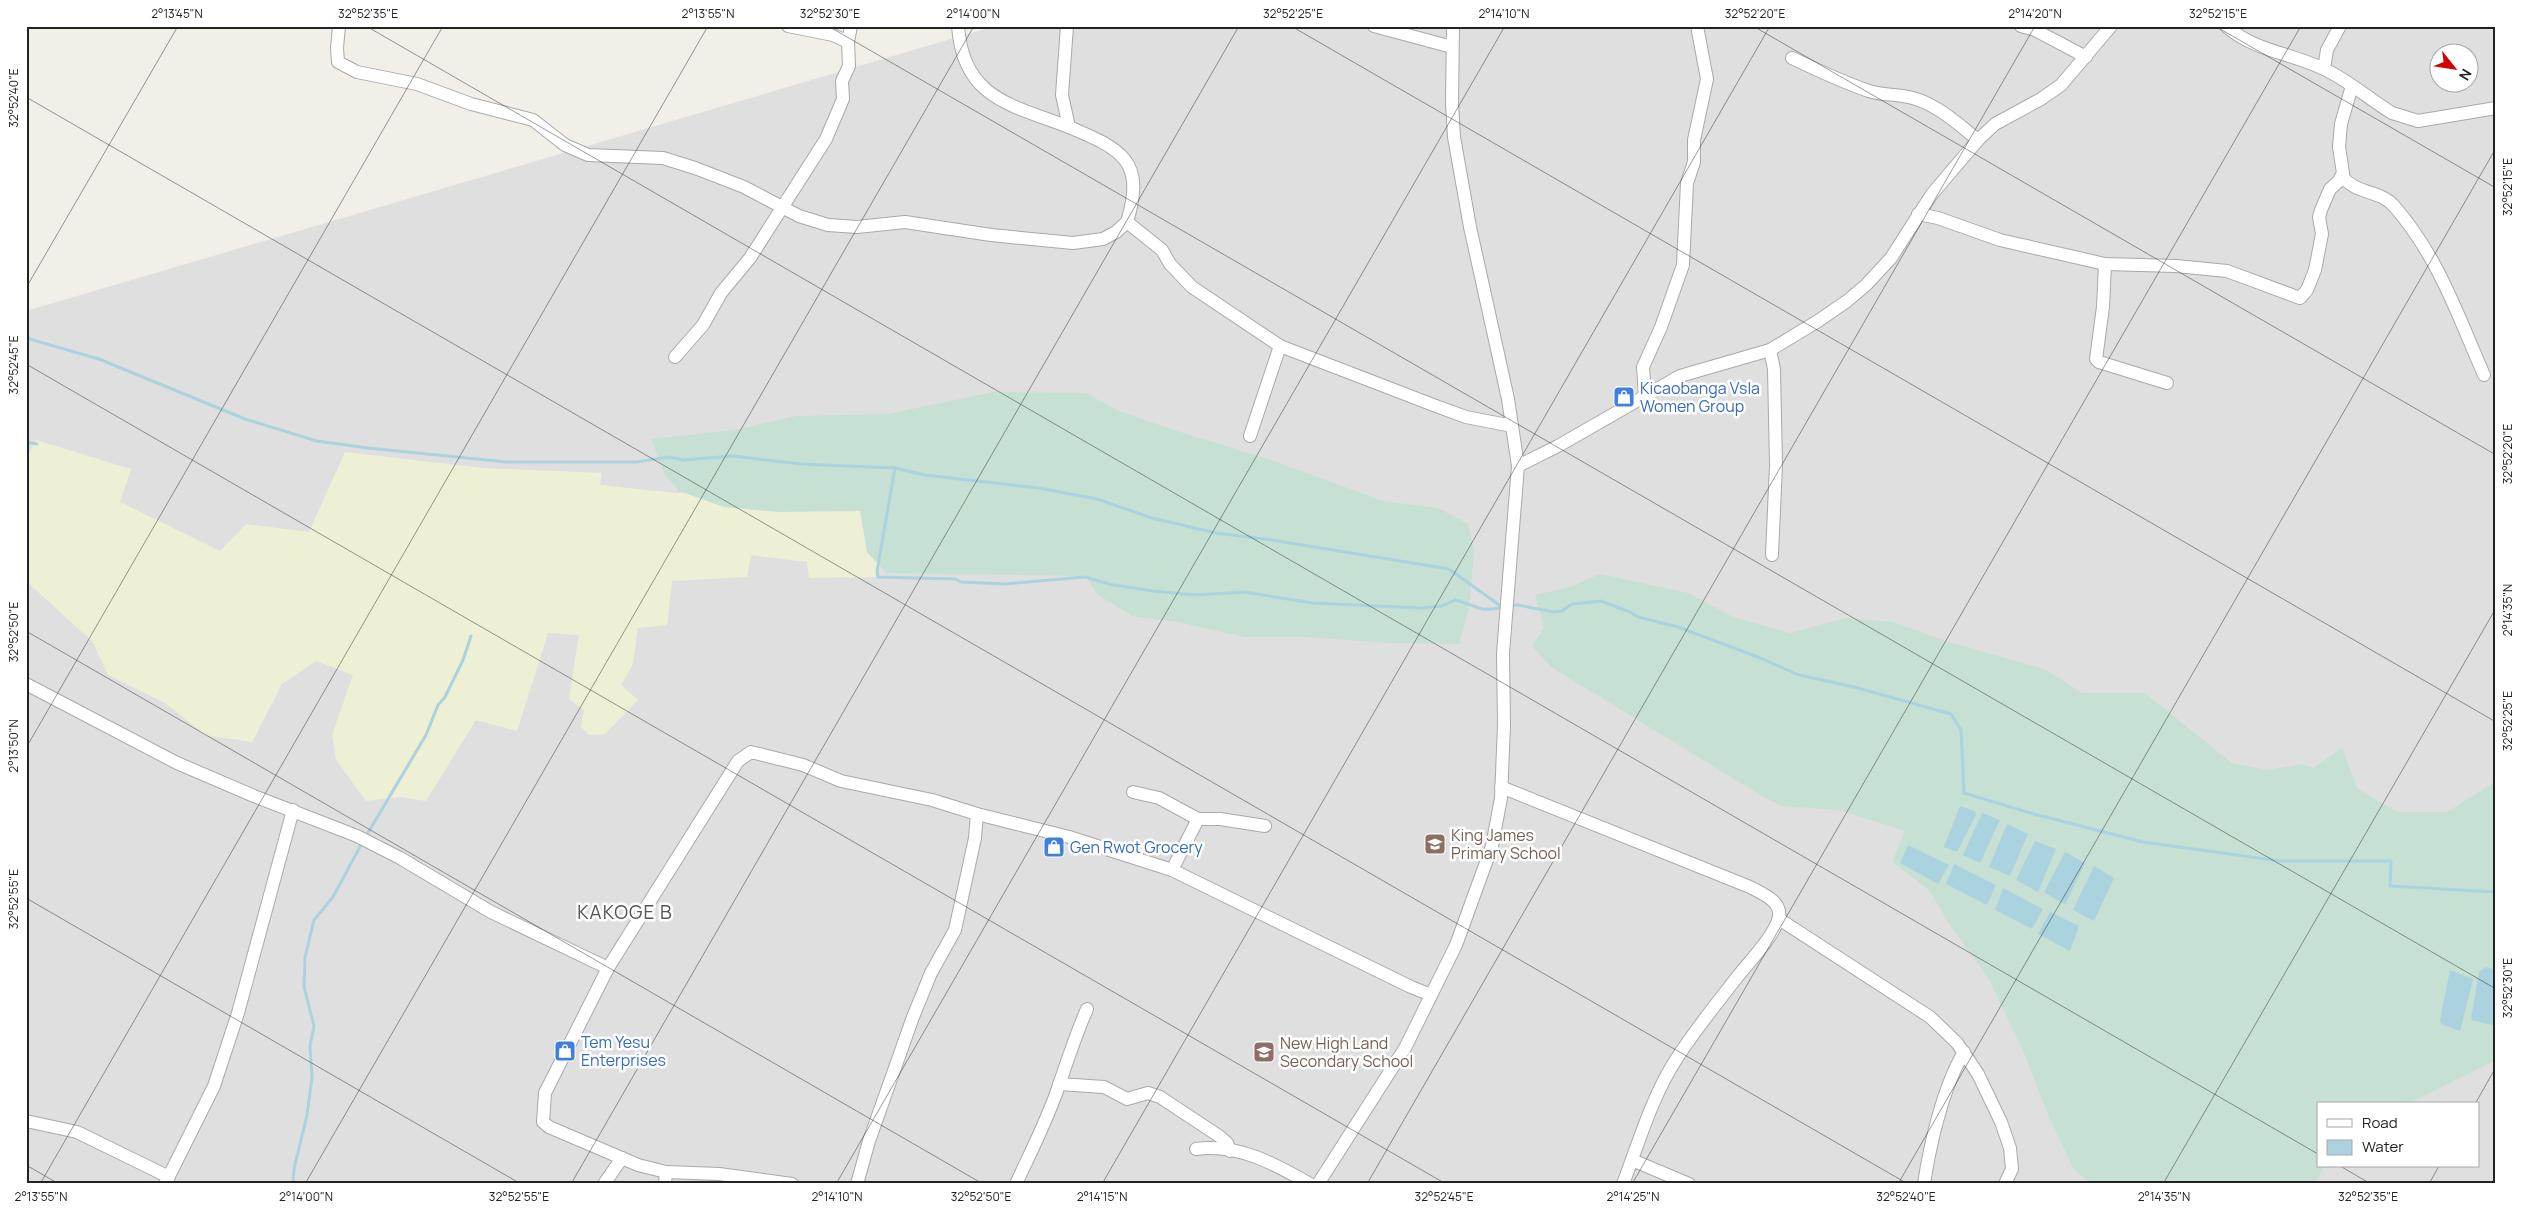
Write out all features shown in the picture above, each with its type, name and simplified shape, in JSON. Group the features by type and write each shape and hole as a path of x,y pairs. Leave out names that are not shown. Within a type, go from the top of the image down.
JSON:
{"street":[{"path":"339,26 338,62 357,72 417,84 471,104 533,120 566,146 588,155 663,158 723,179 799,216 828,225 857,227 905,222 991,235 1060,242 1092,242 1116,232 1128,222 1132,204 1133,174 1129,162 1104,144 1069,127 1001,100 983,89 974,80 967,65 958,26"},
{"path":"788,26 834,35 848,42"},
{"path":"675,357 703,325 721,293 750,258 814,161 839,114 843,99 842,81 850,62 848,42 851,26"},
{"path":"1067,26 1062,95 1069,127"},
{"path":"1374,26 1452,47"},
{"path":"1318,1184 1404,1048 1456,944 1492,846 1501,786 1504,725 1503,653 1518,466 1512,426 1470,227 1454,137 1452,103 1453,26"},
{"path":"1645,396 1643,367 1661,327 1683,265 1688,183 1694,162 1694,140 1707,79 1697,26"},
{"path":"2021,26 2035,30 2086,57"},
{"path":"1518,466 1558,446 1680,376 1770,350 1818,321 1866,285 1891,258 1918,214 1957,161 1995,124 2041,99 2061,85 2111,26"},
{"path":"2226,26 2249,44 2294,57 2324,69 2392,113 2418,121 2496,108"},
{"path":"2324,69 2326,50 2340,26"},
{"path":"1792,58 1870,91 1886,96 1903,96 1920,101 1938,109 1978,140"},
{"path":"2352,86 2341,124 2339,147 2342,176 2354,187 2389,201 2418,236 2435,262 2484,376"},
{"path":"1918,214 1938,218 2000,240 2105,264 2176,266 2227,271 2300,298 2307,290 2315,270 2322,234 2319,218 2321,210 2330,189 2342,176"},
{"path":"1128,222 1162,250 1170,264 1192,287 1235,314 1280,346 1451,412 1512,426"},
{"path":"2105,264 2096,359 2099,362 2167,383"},
{"path":"1250,436 1280,346"},
{"path":"1770,350 1774,369 1776,465 1772,555"},
{"path":"26,684 150,751 254,796 370,842 491,912 608,968"},
{"path":"792,1184 719,1174 666,1178 554,1130 543,1122 542,1114 545,1093 608,968 738,761 751,752 803,765 841,781 932,800 977,814 1070,837 1172,870 1403,983 1432,995"},
{"path":"1501,786 1750,887 1774,901 1779,910 1779,919 1764,943 1674,1062 1653,1105 1623,1184"},
{"path":"1133,792 1159,798 1198,819 1220,819 1265,826"},
{"path":"26,1121 77,1132 167,1180 214,1086 238,1013 293,810"},
{"path":"857,1184 869,1140 913,1017 930,973 955,930 976,838 977,814"},
{"path":"1172,870 1198,819"},
{"path":"1779,919 1930,1017 1964,1052 1991,1100 2010,1148 2012,1169 2005,1184"},
{"path":"1016,1184 1038,1138 1060,1084 1070,1048 1087,1009"},
{"path":"1924,1184 1928,1155 1946,1091 1964,1052"},
{"path":"1060,1084 1104,1087 1127,1099 1148,1093 1160,1097 1219,1136 1227,1143 1230,1151"},
{"path":"1196,1149 1208,1148 1245,1152 1310,1184"},
{"path":"604,1184 622,1158"},
{"path":"1632,1160 1689,1184"}],"shaded area":[{"path":"995,26 2496,26 2496,1184 26,1184 26,311"}],"green space":[{"path":"993,392 1086,393 1119,411 1177,431 1274,461 1383,501 1438,508 1468,524 1474,552 1469,608 1459,644 1387,643 1307,637 1245,637 1177,622 1132,616 1097,594 1086,576 886,573 867,552 860,511 778,512 724,507 679,491 665,475 651,439 735,430 796,416 888,414"},
{"path":"36,440 131,469 120,502 220,551 246,524 309,532 345,452 483,468 602,473 600,485 675,493 871,495 880,550 878,577 809,578 807,562 751,555 747,577 672,581 667,625 638,628 633,664 621,685 638,700 605,734 589,735 581,727 584,710 569,699 579,635 548,633 517,731 476,720 426,801 400,797 366,801 336,760 332,735 353,675 316,661 282,684 252,742 205,735 165,703 108,675 93,642 26,581 26,460"},
{"path":"1600,574 1688,593 1733,617 1790,633 1846,618 1893,622 1948,642 2045,669 2082,693 2145,693 2232,763 2268,770 2303,764 2313,768 2342,748 2357,788 2397,812 2447,812 2496,781 2496,1060 2411,1102 2317,1102 2317,1168 2324,1168 2314,1184 2092,1184 2074,1170 2049,1117 2022,1048 1988,978 1951,927 1929,890 1892,862 1905,831 1839,810 1782,806 1762,796 1551,667 1532,646 1544,628 1535,595 1570,587"}],"water":[{"path":"1960,806 1975,811 1976,815 1957,852 1944,847"},
{"path":"1982,813 2000,820 1980,863 1963,855"},
{"path":"2007,824 2028,834 2010,876 1989,867"},
{"path":"2035,841 2056,849 2038,892 2016,880"},
{"path":"1908,845 1949,865 1938,884 1900,863"},
{"path":"2065,852 2085,863 2065,905 2044,892"},
{"path":"1954,864 1996,885 1987,905 1946,884"},
{"path":"2094,866 2114,878 2094,921 2073,910"},
{"path":"2003,888 2043,909 2032,929 1995,910"},
{"path":"2050,912 2079,926 2070,951 2038,934"},
{"path":"2486,967 2496,970 2496,1026 2471,1020 2479,972"},
{"path":"2450,970 2473,979 2460,1031 2441,1024 2440,1020"}],"waterway":[{"path":"26,338 99,359 245,419 317,441 506,462 636,462 669,457 683,460 733,456 801,464 895,468 877,571 878,577 955,579 961,582 1005,584 1085,577 1113,585 1194,595 1244,592 1313,603 1420,608 1442,606 1455,600 1482,609 1504,607"},
{"path":"26,442 37,444"},
{"path":"895,468 924,475 1039,488 1097,499 1152,518 1216,533 1272,540 1449,569 1502,607"},
{"path":"1510,606 1518,605 1554,612 1562,611 1572,604 1601,601 1638,617 1678,627 1758,657 1799,675 1854,687 1951,714 1961,730 1964,793 2034,814 2143,842 2280,861 2391,861 2390,886 2496,892"},
{"path":"365,838 426,735 438,705 445,697 463,660 471,636"},
{"path":"293,1184 294,1169 307,1115 312,1077 310,1046 314,1026 304,987 305,957 314,920 333,897 362,843"}],"place":[{"name":"Kicaobanga Vsla Women Group","path":"1624,397"},
{"name":"King James Primary School","path":"1435,844"},
{"name":"Gen Rwot Grocery","path":"1054,847"},
{"name":"Tem Yesu Enterprises","path":"565,1051"},
{"name":"New High Land Secondary School","path":"1264,1052"}],"district":[{"name":"KAKOGE B","path":"625,912"}]}
